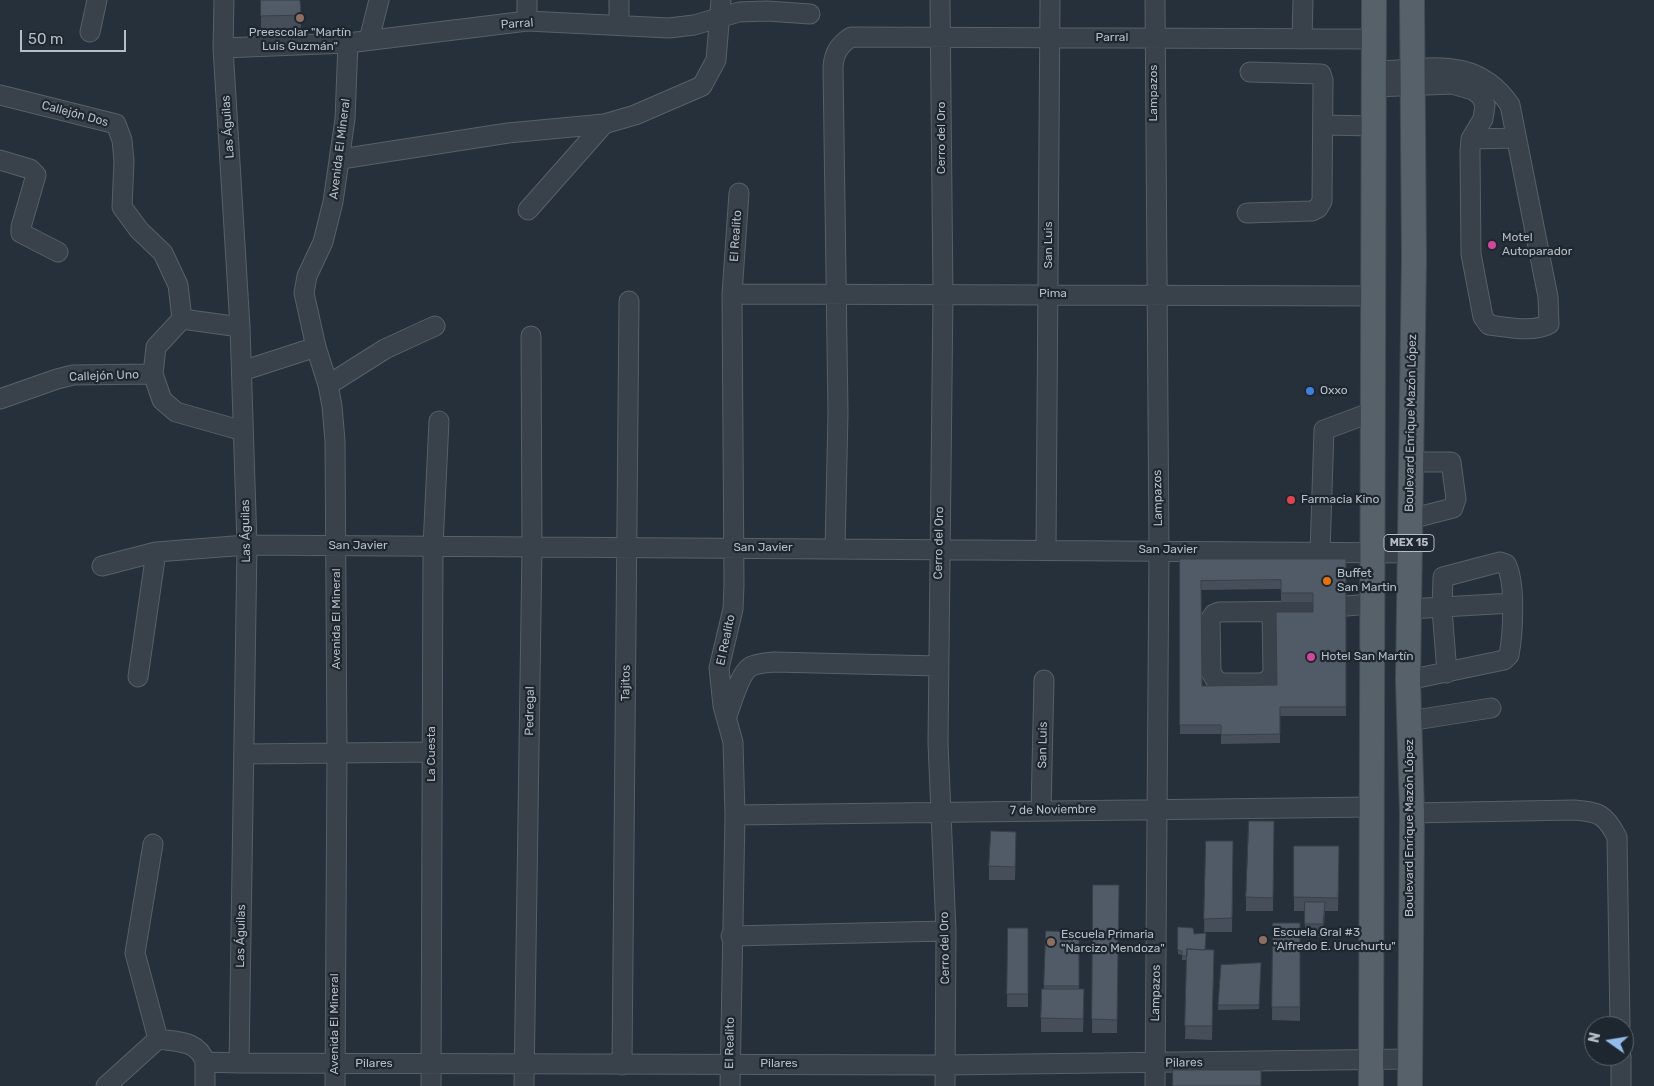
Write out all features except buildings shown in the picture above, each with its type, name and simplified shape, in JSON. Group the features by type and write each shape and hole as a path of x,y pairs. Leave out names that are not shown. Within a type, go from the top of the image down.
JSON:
{"main road":[{"name":"MEX 15","path":"1371,1086 1374,0"},
{"name":"Boulevard Enrique Mazón López","path":"1410,1086 1412,813 1408,680 1414,78 1412,0"}],"street":[{"path":"90,32 97,0"},
{"name":"Las Águilas","path":"224,0 223,48 240,327 247,545 239,1063"},
{"path":"368,40 380,0"},
{"path":"527,0 527,22"},
{"path":"618,24 619,0"},
{"name":"Cerro del Oro","path":"940,0 943,295 938,666 940,813 946,931 945,1086"},
{"name":"San Luis","path":"1046,550 1050,0"},
{"name":"Lampazos","path":"1154,0 1155,295 1159,550 1155,1086"},
{"path":"1302,38 1303,0"},
{"name":"Parral","path":"223,48 348,43 527,22 618,24 668,28 694,25 720,8 739,12 768,6 810,14"},
{"path":"341,159 508,133 604,124 636,115 702,86 716,60 720,8"},
{"name":"Parral","path":"836,294 833,67 834,56 841,44 851,37 1374,39"},
{"name":"Avenida El Mineral","path":"335,1086 337,752 334,441 332,406 328,385 316,348 304,293 307,276 325,234 334,202 341,159 348,43"},
{"path":"1374,79 1414,78 1452,84 1473,90 1481,96 1485,105 1483,119 1471,139 1471,254 1483,317 1489,326 1544,327 1549,324 1548,297 1510,105 1500,91 1483,78 1466,70 1443,67 1414,78"},
{"path":"1247,213 1312,211 1318,208 1322,201 1324,125 1323,80 1321,74 1250,72"},
{"name":"Callejón Dos","path":"0,94 116,124 122,140 124,161 122,207 139,230 163,253 178,285 182,319"},
{"path":"528,210 604,124"},
{"path":"1324,125 1374,126"},
{"path":"1471,139 1516,138"},
{"path":"0,160 30,169 36,175 21,227 21,233 58,252"},
{"name":"El Realito","path":"730,1086 731,936 735,815 733,742 720,689 719,668 733,609 732,294 740,193"},
{"name":"Pima","path":"732,294 1373,296"},
{"path":"835,549 838,413 836,294"},
{"name":"Tajitos","path":"622,1064 629,301"},
{"path":"240,327 182,319 156,347 152,374 162,400 176,412 242,431"},
{"path":"328,385 385,349 434,326"},
{"name":"Pedregal","path":"524,1086 532,547 531,336"},
{"path":"242,371 316,348"},
{"name":"Callejón Uno","path":"0,400 73,375 152,374"},
{"path":"1320,552 1324,430 1372,412"},
{"name":"La Cuesta","path":"431,1086 433,546 439,422"},
{"path":"1410,519 1453,508 1456,499 1451,462 1411,462"},
{"name":"San Javier","path":"102,566 156,552 247,545 1409,553"},
{"path":"138,677 156,552"},
{"path":"1408,680 1447,673 1504,660 1509,655 1512,604 1509,570 1506,564 1500,562 1446,575 1442,582 1447,673"},
{"path":"1346,606 1371,604"},
{"path":"1409,609 1442,609 1512,604"},
{"path":"1272,612 1273,672 1270,679 1262,683 1222,683 1215,679 1211,672 1210,620 1214,614 1219,612 1313,611"},
{"path":"727,716 743,676 749,667 758,664 774,662 938,666"},
{"name":"San Luis","path":"1041,810 1044,680"},
{"path":"1409,721 1491,708"},
{"path":"244,754 432,752"},
{"name":"7 de Noviembre","path":"735,815 1158,808 1371,807"},
{"path":"1412,813 1574,810 1596,812 1609,822 1617,837 1620,1016"},
{"path":"153,844 136,953 137,966 158,1040"},
{"path":"731,936 946,931"},
{"path":"158,1040 195,1046 200,1051 205,1062 205,1086"},
{"path":"106,1086 158,1040"},
{"name":"Pilares","path":"205,1062 524,1065 730,1063 945,1065 1155,1064 1410,1059"},
{"path":"1621,1066 1621,1086"}],"place":[{"name":"Preescolar \"Martín Luis Guzmán\"","path":"300,18"},
{"name":"Motel Autoparador","path":"1492,245"},
{"name":"Oxxo","path":"1310,391"},
{"name":"Farmacia Kino","path":"1291,500"},
{"name":"Buffet San Martin","path":"1327,581"},
{"name":"Hotel San Martín","path":"1311,657"},
{"name":"Escuela Gral #3 \"Alfredo E. Uruchurtu\"","path":"1263,940"},
{"name":"Escuela Primaria \"Narcizo Mendoza\"","path":"1051,942"}]}
